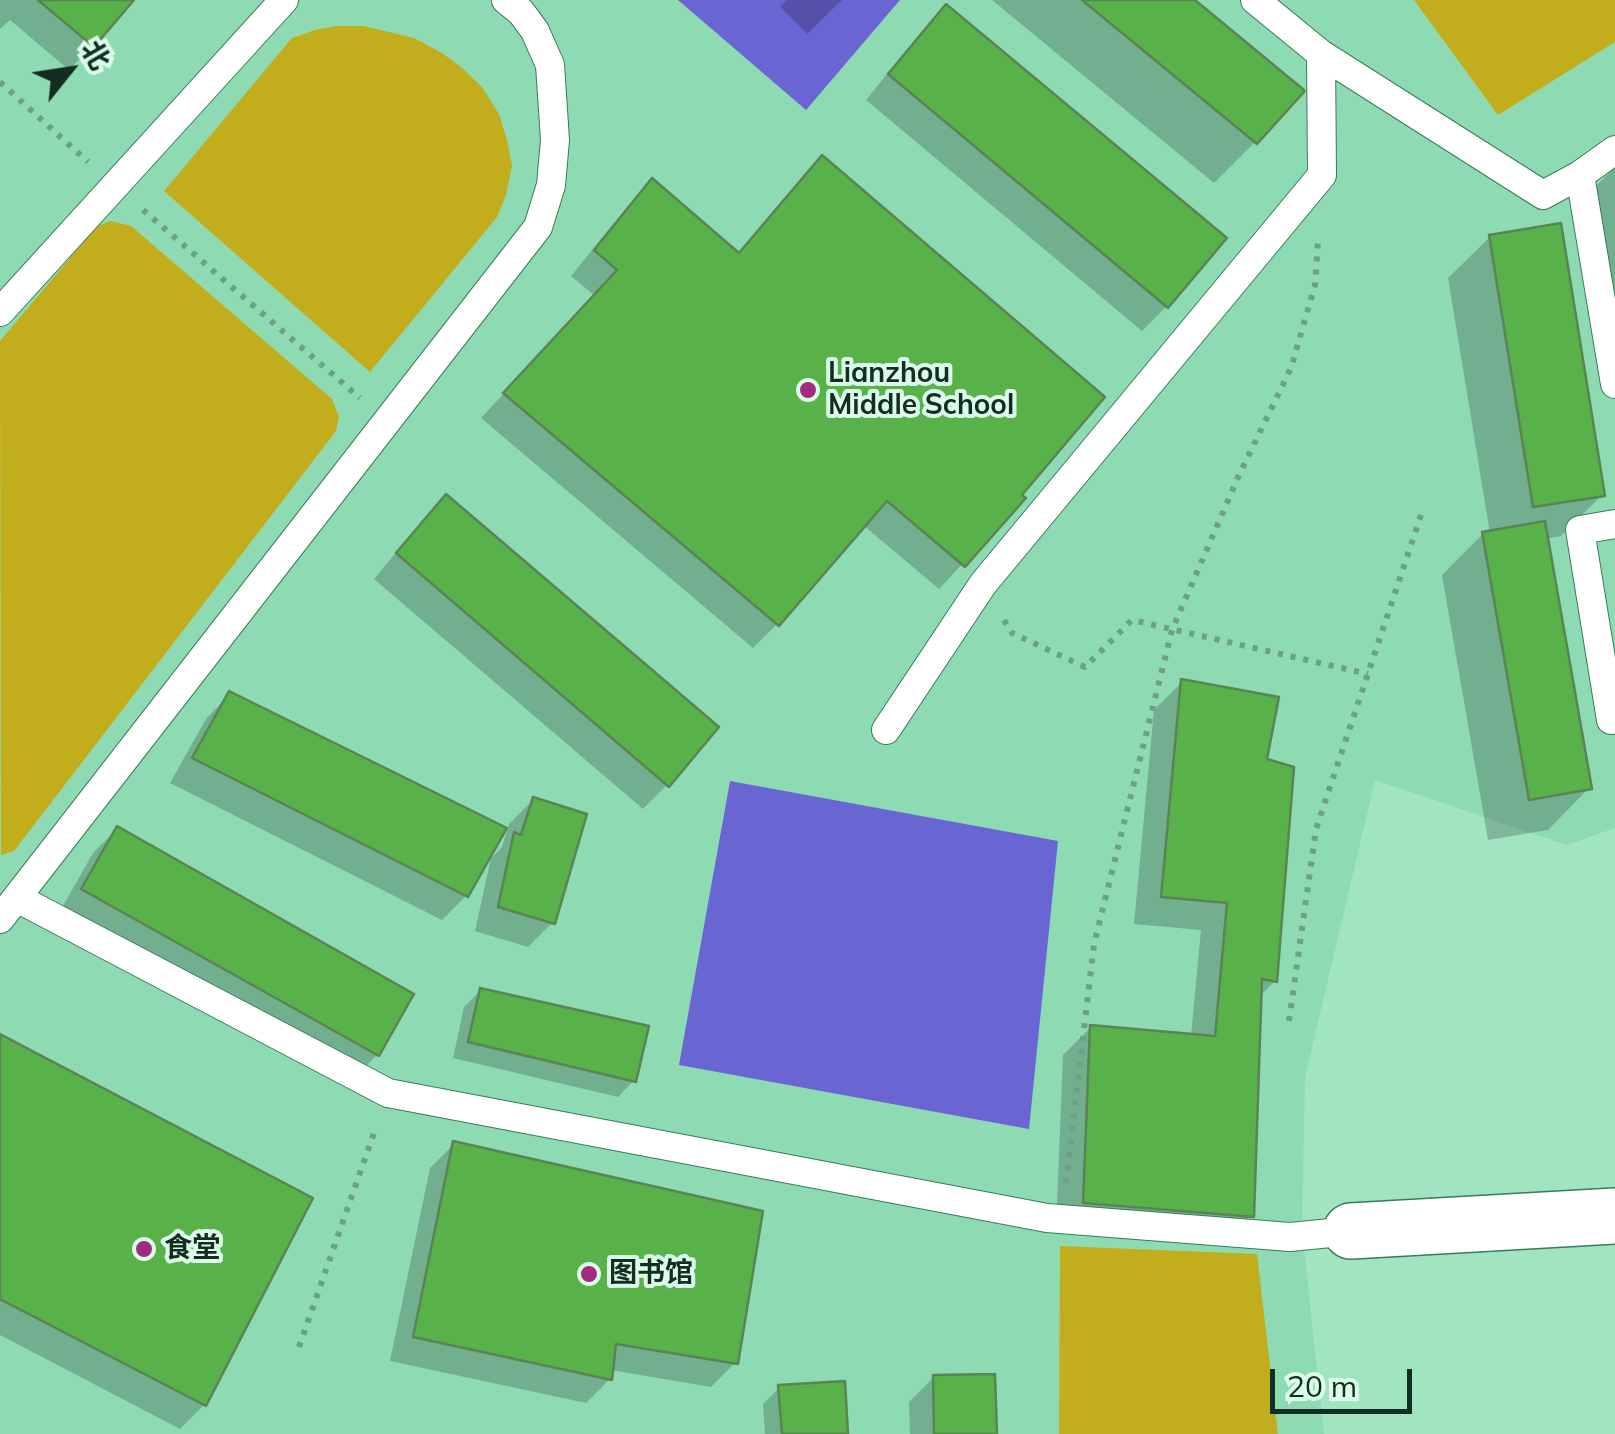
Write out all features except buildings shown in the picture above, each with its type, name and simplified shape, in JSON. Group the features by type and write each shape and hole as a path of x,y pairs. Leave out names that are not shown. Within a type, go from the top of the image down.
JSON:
{"street":[{"path":"1351,1230 1615,1216"}],"lane":[{"path":"0,312 284,0"},
{"path":"506,0 535,31 550,65 555,140 552,185 538,226 8,908 388,1093 1061,1219 1290,1236 1351,1230"},
{"path":"1255,0 1320,54 1544,194 1615,150"},
{"path":"886,730 983,584 1322,174 1320,54"},
{"path":"1580,175 1615,384"},
{"path":"1611,720 1580,530 1615,524"}],"path":[{"path":"0,82 386,421"},
{"path":"1061,1219 1094,944 1172,630 1239,475 1291,368 1316,285 1322,174"},
{"path":"1289,1020 1316,829 1424,508"},
{"path":"983,584 1012,634 1085,667 1132,620 1368,674"},
{"path":"299,1347 388,1093"}],"shaded area":[{"name":"Lianzhou Middle School","path":"0,0 1615,0 1615,828 1567,845 1375,780 1305,1077 1302,1230 1324,1434 0,1434"},
{"path":"678,0 900,0 806,110"},
{"path":"1414,0 1615,0 1615,42 1498,115"},
{"path":"336,26 364,26 414,38 461,67 482,87 499,114 512,166 497,217 370,372 164,191 292,38"},
{"path":"111,221 131,226 332,399 339,417 336,431 14,851 1,855 0,341 97,226"},
{"path":"730,781 1058,841 1029,1129 679,1065"},
{"path":"1060,1246 1257,1254 1278,1434 1059,1434"}],"place":[{"name":"Lianzhou Middle School","path":"808,390"},
{"name":"食堂","path":"144,1249"},
{"name":"图书馆","path":"589,1274"}]}
